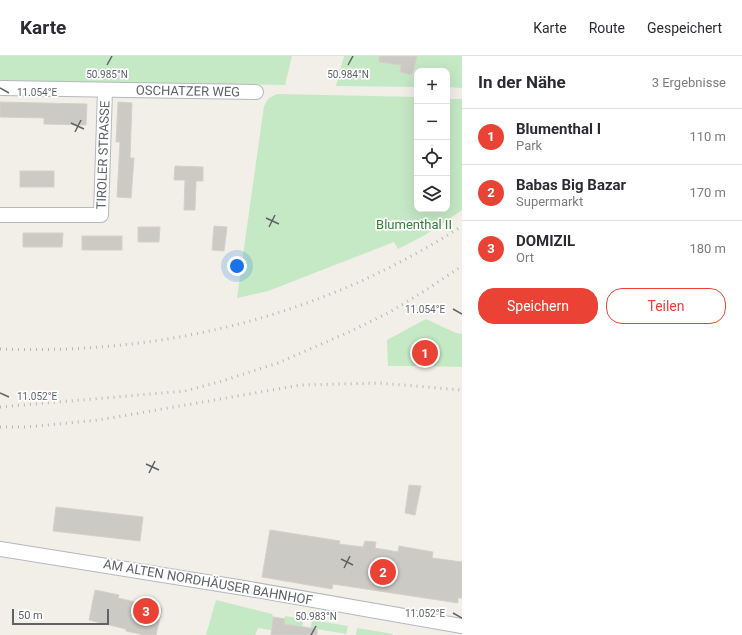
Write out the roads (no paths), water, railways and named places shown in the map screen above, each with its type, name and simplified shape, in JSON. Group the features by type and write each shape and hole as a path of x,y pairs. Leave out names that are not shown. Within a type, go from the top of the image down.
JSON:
{"street":[{"name":"OSCHATZER WEG","path":"0,88 256,92"},
{"name":"TIROLER STRASSE","path":"0,215 101,215 105,90"},
{"name":"AM ALTEN NORDHÄUSER BAHNHOF","path":"0,548 462,626"}],"railway":[{"path":"0,349 62,349 122,345 182,336 241,324 298,306 354,284 409,257 462,226"},
{"path":"0,407 185,391 219,382 278,363 351,331 390,312 462,266"},
{"path":"0,427 27,427 99,420 301,385 380,383 462,390"}],"place":[{"name":"Blumenthal I","path":"425,353"},
{"name":"Babas Big Bazar","path":"383,572"},
{"name":"DOMIZIL","path":"146,611"}],"park label":[{"name":"Blumenthal II","path":"414,224"}]}
